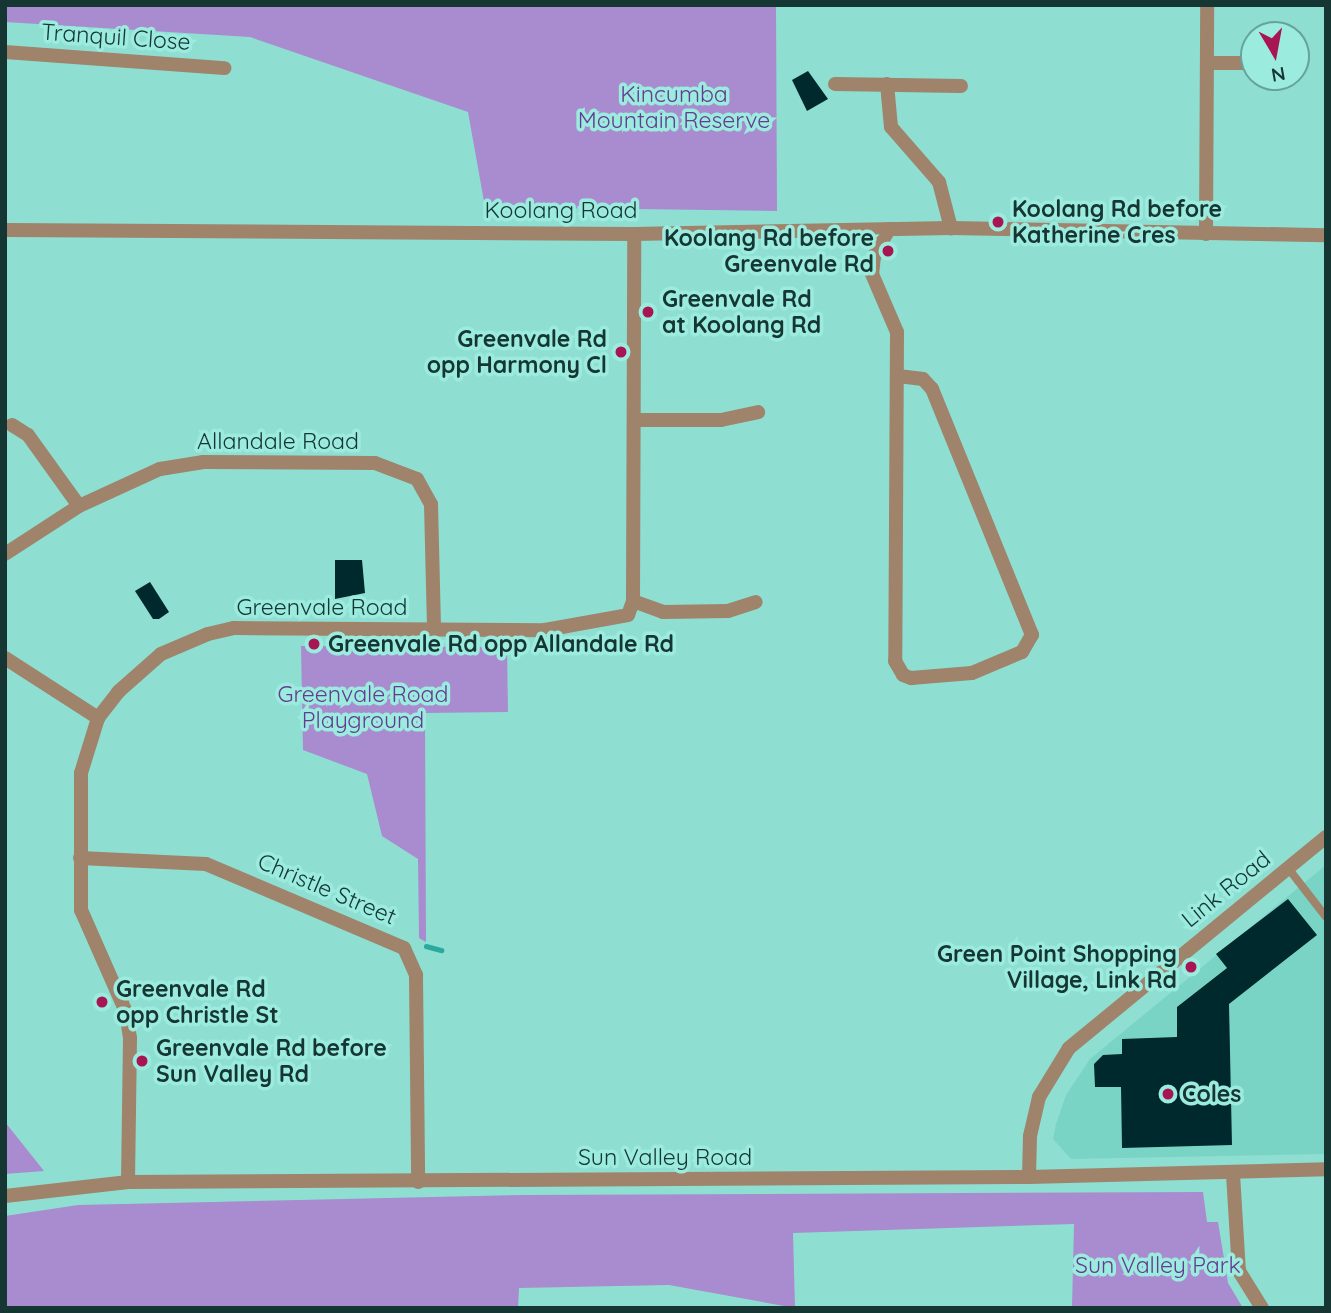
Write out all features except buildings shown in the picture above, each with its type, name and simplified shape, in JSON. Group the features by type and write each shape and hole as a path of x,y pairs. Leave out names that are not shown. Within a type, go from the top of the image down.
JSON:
{"street":[{"path":"1206,234 1207,5"},
{"name":"Tranquil Close","path":"5,52 224,68"},
{"path":"1208,63 1240,64"},
{"path":"835,84 961,86"},
{"path":"887,84 891,127 939,182 951,228"},
{"name":"Koolang Road","path":"5,230 634,234 951,228 1326,234"},
{"path":"889,229 874,256 872,274 896,326 898,376 895,661 903,675 911,678 972,673 1022,652 1032,635 932,389 923,379 898,376"},
{"path":"634,234 633,601 663,612 728,611 756,602"},
{"path":"634,421 721,420 758,412"},
{"path":"12,425 28,435 79,506"},
{"name":"Allandale Road","path":"5,554 79,506 160,469 183,464 375,463 398,469 416,479 434,516 434,629"},
{"name":"Greenvale Road","path":"128,1182 130,1038 119,993 89,936 81,910 81,774 98,718 144,666 208,634 234,628 545,630 623,618 631,611 633,601"},
{"path":"5,658 98,718"},
{"name":"Link Road","path":"1029,1177 1030,1136 1039,1097 1069,1048 1326,837"},
{"name":"Christle Street","path":"80,858 206,864 404,948 416,975 418,1182"},
{"name":"Sun Valley Road","path":"5,1196 128,1182 1029,1177 1326,1170"},
{"path":"1233,1174 1239,1271 1262,1308"}],"lane":[{"path":"1288,868 1326,917"}],"shaded area":[{"path":"1326,865 1325,1154 1071,1159 1053,1139 1066,1095 1090,1059"}],"green space":[{"name":"Kincumba Mountain Reserve","path":"5,5 776,5 777,211 485,207 468,112 250,37 5,22"},
{"name":"Greenvale Road Playground","path":"301,646 507,647 508,712 425,713 426,942 419,938 418,859 382,836 367,774 303,750"},
{"path":"5,1122 44,1171 5,1174"},
{"name":"Sun Valley Park","path":"1203,1192 1207,1222 1218,1222 1228,1283 1243,1308 1072,1308 1074,1224 793,1233 795,1308 669,1285 519,1288 518,1308 5,1308 5,1216 78,1205 523,1195"}],"waterway":[{"path":"426,946 441,950"}],"place":[{"name":"Koolang Rd before Katherine Cres","path":"998,222"},
{"name":"Koolang Rd before Greenvale Rd","path":"888,251"},
{"name":"Greenvale Rd at Koolang Rd","path":"648,312"},
{"name":"Greenvale Rd opp Harmony Cl","path":"621,352"},
{"name":"Greenvale Rd opp Allandale Rd","path":"314,644"},
{"name":"Green Point Shopping Village, Link Rd","path":"1191,967"},
{"name":"Greenvale Rd opp Christle St","path":"102,1002"},
{"name":"Greenvale Rd before Sun Valley Rd","path":"142,1061"},
{"name":"Coles","path":"1168,1094"}]}
